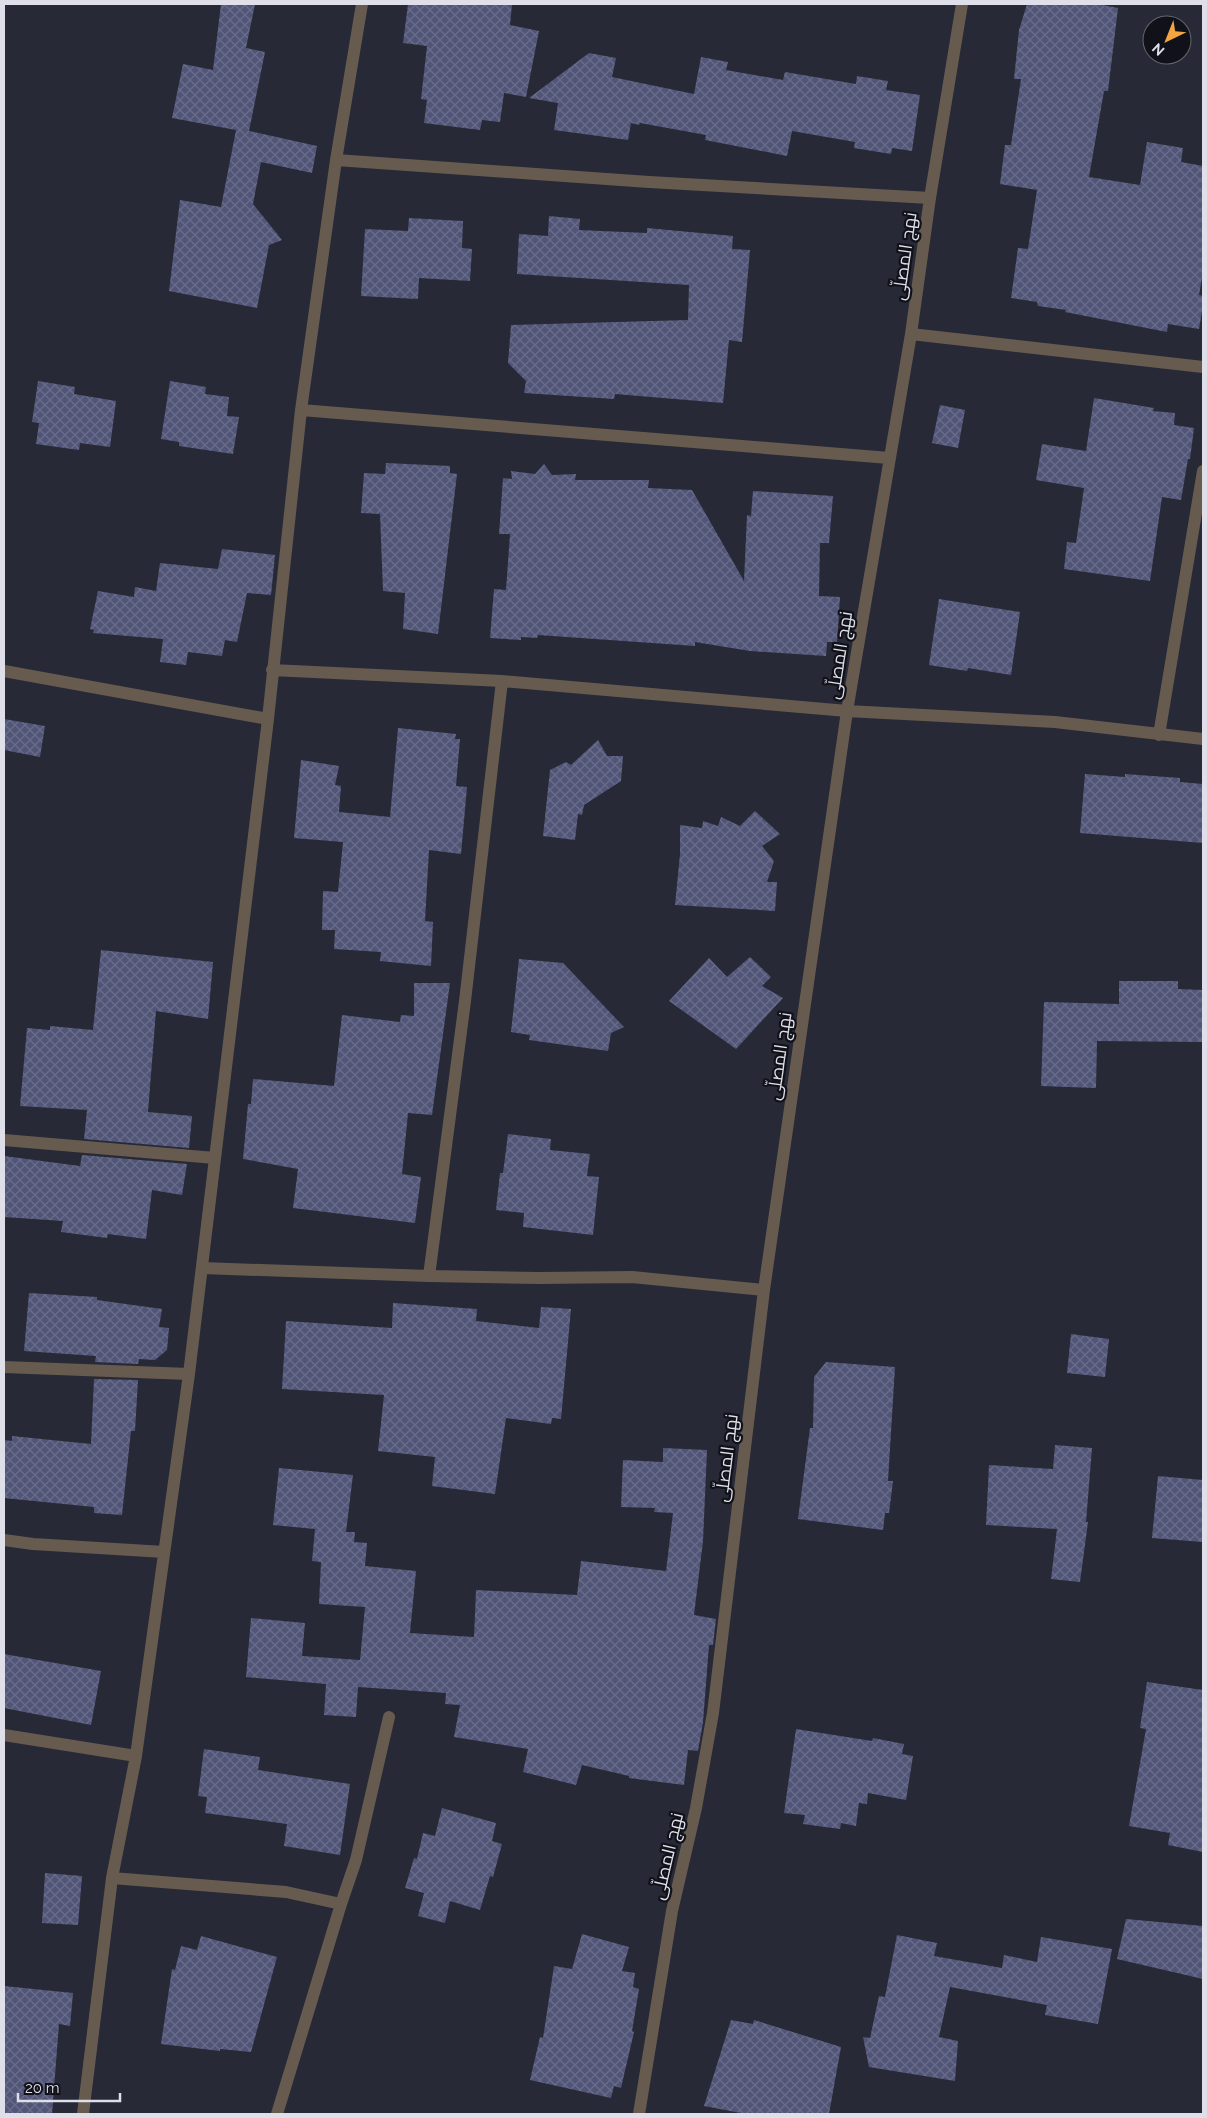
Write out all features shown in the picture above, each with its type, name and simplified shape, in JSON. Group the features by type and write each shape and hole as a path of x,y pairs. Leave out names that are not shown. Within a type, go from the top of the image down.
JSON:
{"street":[{"path":"83,2114 112,1878 136,1756 189,1374 268,719 301,410 336,160 362,4"},
{"name":"نهج المصلّى","path":"639,2114 672,1911 696,1808 713,1713 764,1290 847,711 911,334 930,198 962,4"},
{"path":"336,160 649,182 930,198"},
{"path":"911,334 1203,367"},
{"path":"301,410 889,458"},
{"path":"1159,735 1203,471"},
{"path":"272,670 502,681 847,711 1055,722 1203,739"},
{"path":"4,671 268,719"},
{"path":"429,1276 465,1001 502,681"},
{"path":"4,1140 215,1158"},
{"path":"202,1268 429,1276 632,1277 764,1290"},
{"path":"4,1367 189,1374"},
{"path":"4,1540 33,1544 164,1552"},
{"path":"277,2114 356,1860 389,1718"},
{"path":"4,1735 136,1756"},
{"path":"112,1878 286,1892 341,1904"}],"building":[{"path":"221,4 255,4 246,48 265,52 249,131 317,146 312,173 261,162 253,204 282,240 269,245 257,308 169,291 180,200 221,207 236,130 172,118 183,64 213,70"},
{"path":"408,4 512,4 510,25 539,31 526,97 504,93 500,122 482,120 480,130 424,123 427,100 421,99 427,46 403,43"},
{"path":"1027,4 1097,4 1118,8 1108,91 1104,91 1089,177 1140,185 1147,142 1183,148 1181,162 1203,166 1203,272 1199,295 1203,296 1203,305 1199,329 1168,324 1167,332 1065,312 1066,310 1038,306 1037,302 1011,298 1018,248 1028,249 1037,190 1000,184 1005,145 1011,145 1021,79 1014,79 1019,30"},
{"path":"589,53 616,58 612,77 694,94 701,57 728,62 726,70 783,80 785,72 856,84 857,76 888,81 886,90 920,95 912,151 892,148 891,154 854,148 855,142 792,131 787,156 705,140 706,135 640,123 639,125 631,123 628,140 554,130 558,103 529,98"},
{"path":"549,216 580,219 579,230 647,233 647,228 733,236 732,249 750,250 742,342 729,340 723,403 615,394 614,399 524,393 526,381 508,363 511,325 688,320 689,285 517,274 519,234 548,236"},
{"path":"409,218 463,221 462,248 472,249 470,281 419,278 418,299 361,296 365,229 408,231"},
{"path":"38,381 75,387 74,394 116,401 110,447 80,443 79,450 36,444 39,423 32,422"},
{"path":"170,381 206,387 205,394 229,397 227,416 239,417 233,454 179,446 179,442 161,439"},
{"path":"1094,398 1154,408 1153,411 1175,413 1174,425 1194,428 1190,459 1188,459 1181,500 1162,497 1150,581 1064,569 1067,542 1076,543 1084,488 1036,480 1042,444 1086,451"},
{"path":"940,405 965,410 958,448 932,443"},
{"path":"386,463 450,466 450,473 457,474 438,634 403,629 405,593 383,591 380,514 361,513 364,473 385,474"},
{"path":"544,464 552,475 576,474 575,480 649,480 648,488 692,490 744,581 747,515 751,516 753,491 833,496 829,543 820,543 819,596 840,597 837,642 827,642 826,656 750,651 695,642 695,646 538,635 537,638 521,637 521,640 490,638 494,589 506,590 510,534 499,534 503,478 512,479 511,471 535,474"},
{"path":"222,549 275,555 271,595 247,593 237,642 225,640 222,656 188,652 186,665 160,662 163,639 93,633 94,630 90,629 98,591 134,597 135,587 156,591 160,563 218,569"},
{"path":"939,599 1020,612 1011,675 968,668 967,671 929,665"},
{"path":"4,719 45,726 40,757 4,750"},
{"path":"398,728 456,734 455,739 460,739 456,786 467,787 461,854 429,850 425,921 433,922 431,966 380,961 381,952 334,949 335,930 322,930 323,891 338,892 343,842 294,838 301,760 339,766 335,785 341,786 339,812 390,817"},
{"path":"598,740 607,756 623,756 621,781 584,805 582,815 578,814 575,840 543,836 550,770 566,762 571,765"},
{"path":"1085,774 1125,777 1125,774 1180,778 1180,782 1203,784 1203,843 1080,833"},
{"path":"755,811 780,834 762,846 774,861 767,882 777,882 775,911 675,905 680,854 680,825 702,828 703,821 718,826 721,817 740,826"},
{"path":"101,950 213,962 208,1019 156,1011 148,1112 192,1116 189,1148 84,1139 87,1110 20,1106 27,1028 50,1030 50,1026 93,1030"},
{"path":"750,957 771,977 762,986 783,998 736,1049 669,1001 709,958 727,977"},
{"path":"519,959 563,963 624,1027 611,1033 608,1051 529,1040 530,1035 511,1032"},
{"path":"1119,981 1178,981 1178,989 1203,990 1203,1042 1097,1041 1096,1088 1041,1086 1044,1002 1119,1004"},
{"path":"414,983 450,983 432,1115 408,1113 402,1174 421,1177 415,1223 293,1208 298,1169 243,1159 248,1104 251,1104 253,1079 334,1086 342,1015 400,1022 401,1015 414,1016"},
{"path":"508,1134 551,1139 550,1150 590,1154 587,1176 599,1177 593,1235 523,1227 524,1213 496,1210 500,1173 503,1173"},
{"path":"82,1155 187,1164 182,1195 152,1190 146,1239 108,1234 107,1238 61,1232 63,1221 4,1217 4,1156 80,1166"},
{"path":"29,1293 97,1297 97,1300 162,1309 159,1327 169,1328 167,1350 155,1360 139,1359 138,1364 95,1362 96,1356 24,1351"},
{"path":"393,1303 477,1309 476,1321 539,1328 541,1307 571,1309 561,1419 552,1418 551,1424 506,1418 495,1494 432,1486 435,1457 378,1451 384,1395 282,1389 286,1321 392,1328"},
{"path":"1071,1334 1109,1339 1105,1377 1067,1373"},
{"path":"826,1362 895,1367 888,1481 893,1481 889,1513 885,1513 883,1530 798,1519 810,1428 813,1428 814,1377"},
{"path":"94,1379 138,1380 135,1431 131,1431 122,1515 94,1513 94,1507 4,1498 4,1440 12,1441 12,1436 91,1444"},
{"path":"1055,1445 1092,1448 1086,1522 1088,1522 1080,1582 1051,1579 1057,1529 986,1525 989,1465 1053,1469"},
{"path":"663,1448 707,1450 703,1541 694,1615 716,1619 713,1645 709,1645 703,1722 698,1751 688,1750 684,1785 629,1778 629,1776 582,1765 576,1785 523,1772 528,1749 454,1737 460,1705 445,1704 446,1693 358,1687 356,1717 324,1715 326,1684 246,1677 251,1618 305,1623 302,1656 360,1660 365,1607 319,1604 321,1562 312,1561 315,1529 273,1525 279,1468 353,1475 346,1532 355,1532 354,1542 367,1543 365,1566 416,1571 410,1633 474,1637 476,1590 577,1595 581,1561 666,1571 673,1513 654,1512 655,1508 621,1507 623,1460 663,1462"},
{"path":"1158,1476 1203,1480 1203,1542 1152,1538"},
{"path":"4,1654 101,1671 91,1725 4,1708"},
{"path":"1147,1682 1203,1690 1203,1852 1168,1845 1170,1833 1129,1826 1146,1729 1140,1728"},
{"path":"796,1729 872,1741 873,1738 904,1744 902,1754 913,1756 906,1800 868,1793 867,1804 859,1803 856,1826 841,1823 840,1829 803,1824 805,1815 784,1813"},
{"path":"204,1749 260,1757 258,1770 350,1784 340,1855 284,1846 287,1824 205,1813 207,1797 198,1796"},
{"path":"442,1808 496,1823 492,1841 502,1844 493,1877 490,1876 480,1910 450,1901 445,1923 418,1916 424,1893 405,1888 414,1858 417,1859 423,1833 435,1836"},
{"path":"45,1873 82,1876 78,1925 42,1923"},
{"path":"1126,1919 1203,1926 1203,1979 1117,1959"},
{"path":"582,1934 629,1947 622,1971 635,1973 633,1987 639,1989 632,2031 634,2032 621,2088 614,2086 611,2098 530,2080 540,2037 543,2038 554,1966 572,1969"},
{"path":"897,1935 937,1943 934,1956 1002,1968 1004,1955 1037,1962 1041,1937 1112,1949 1098,2024 1045,2015 1047,2005 950,1987 939,2037 958,2041 955,2081 869,2067 863,2037 870,2038 879,1996 885,1997"},
{"path":"201,1936 277,1957 251,2052 220,2049 220,2051 161,2044 172,1969 175,1970 181,1946 197,1950"},
{"path":"4,1986 73,1993 70,2026 59,2024 52,2114 4,2114"},
{"path":"731,2020 753,2024 754,2020 841,2047 829,2114 746,2114 704,2106"}]}
